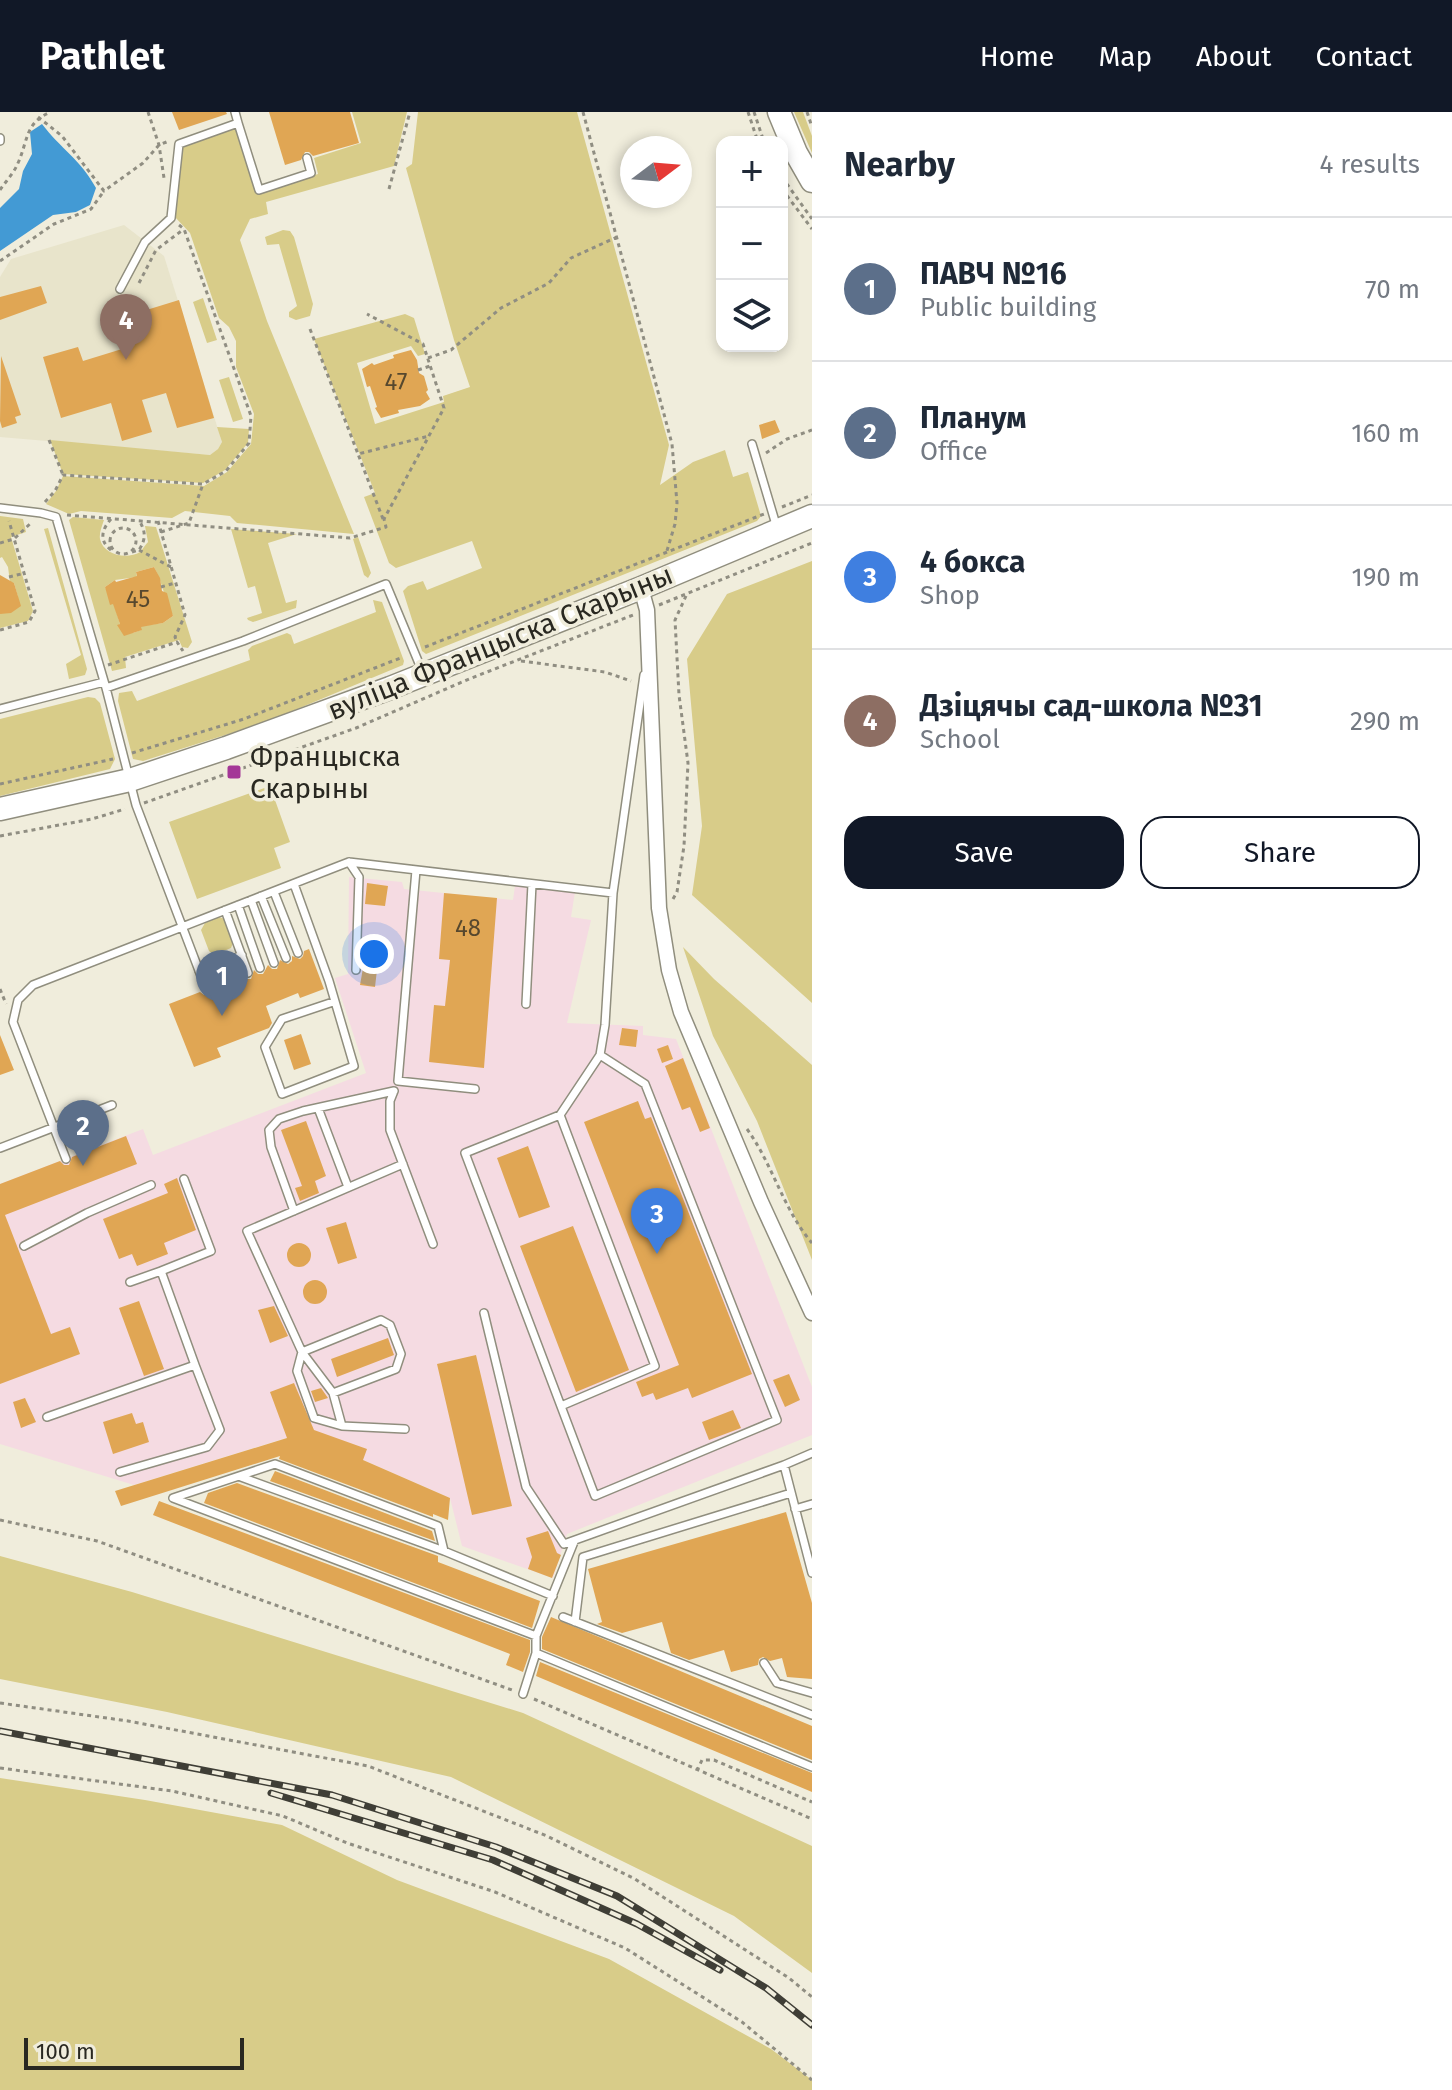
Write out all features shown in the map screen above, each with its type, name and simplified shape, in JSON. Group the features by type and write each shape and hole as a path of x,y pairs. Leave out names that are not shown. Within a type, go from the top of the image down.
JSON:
{"main road":[{"path":"779,112 812,181"},
{"name":"вуліца Францыска Скарыны","path":"0,809 130,780 226,748 423,673 644,599 777,530 812,516"}],"street":[{"path":"644,599 660,919 669,970 681,1012 761,1202 812,1313"}],"lane":[{"path":"235,112 259,190 311,173 307,158"},
{"path":"120,289 145,242 171,218 179,144 238,123"},
{"path":"752,444 777,530"},
{"path":"3,511 42,509 56,517 136,805 206,989"},
{"path":"0,709 105,685 243,641 386,584 423,673"},
{"path":"600,1055 645,1084 777,1420 595,1496 465,1153 560,1115 600,1055 605,1025 613,893 647,653"},
{"path":"66,1159 13,1022 18,1000 33,985 349,862 613,893"},
{"path":"349,862 359,877 356,970"},
{"path":"416,870 398,1081 390,1101 390,1130 433,1244"},
{"path":"294,884 329,981 354,1066 282,1094 265,1047 282,1019 333,1002"},
{"path":"526,1004 532,884"},
{"path":"274,892 298,953"},
{"path":"261,896 286,958"},
{"path":"251,900 274,963"},
{"path":"238,905 260,968"},
{"path":"225,910 248,973"},
{"path":"199,971 242,955"},
{"path":"398,1081 475,1089"},
{"path":"294,1211 271,1147 269,1130 279,1119 394,1091"},
{"path":"0,1148 112,1105"},
{"path":"318,1108 348,1187"},
{"path":"560,1115 655,1366 561,1406"},
{"path":"342,1426 333,1393 302,1352 247,1231 403,1164"},
{"path":"130,1282 211,1251 184,1179"},
{"path":"24,1246 87,1213 151,1185"},
{"path":"120,1472 207,1447 220,1430 161,1271"},
{"path":"484,1313 526,1487 564,1544 812,1453"},
{"path":"302,1352 381,1320 390,1325 401,1354 396,1369 333,1393"},
{"path":"302,1352 297,1371 314,1418 342,1426 405,1429"},
{"path":"47,1417 195,1365"},
{"path":"444,1551 438,1526 275,1464 173,1498 536,1636"},
{"path":"784,1465 812,1573"},
{"path":"241,1477 444,1551 553,1596"},
{"path":"575,1622 583,1557 791,1493"},
{"path":"795,1509 812,1504"},
{"path":"523,1694 536,1653 536,1636 574,1542"},
{"path":"563,1617 812,1715"},
{"path":"536,1653 812,1767"},
{"path":"764,1663 777,1683 812,1693"}],"path":[{"path":"0,190 17,165 29,129 38,117 51,112"},
{"path":"158,112 149,114 159,145 166,188"},
{"path":"389,189 410,112"},
{"path":"583,112 672,444 677,503 675,524 666,554"},
{"path":"748,112 756,136"},
{"path":"754,112 762,136"},
{"path":"807,112 812,127"},
{"path":"38,117 62,136 104,191"},
{"path":"0,261 54,224 91,209 104,191 143,163 159,145 173,140"},
{"path":"788,185 812,219"},
{"path":"788,197 812,229"},
{"path":"63,475 203,484 226,471 249,443 251,416 184,229 171,218"},
{"path":"139,283 156,250 184,229"},
{"path":"428,358 451,350 501,308 549,283 571,258 617,237"},
{"path":"367,314 423,344 444,408 384,519"},
{"path":"42,509 68,516 113,517 350,538 386,527 310,329"},
{"path":"418,370 431,366"},
{"path":"757,460 787,439 812,430"},
{"path":"358,454 429,436"},
{"path":"0,543 14,539 42,509 63,475 49,440"},
{"path":"189,523 203,484"},
{"path":"0,630 29,622 35,611 3,511"},
{"path":"113,517 104,526 102,536 114,552 139,550 171,567"},
{"path":"139,520 145,529 145,541 139,550"},
{"path":"158,521 185,615 175,637 177,642"},
{"path":"161,532 189,523"},
{"path":"114,552 109,544 111,534 118,528 128,528 135,534 136,544 131,552"},
{"path":"0,836 92,819 356,728 518,660 644,599 687,594 812,543"},
{"path":"9,577 22,573"},
{"path":"161,587 175,583"},
{"path":"660,919 677,892 684,846 688,763 679,695 675,620 687,594"},
{"path":"518,660 605,672 626,678 642,688"},
{"path":"740,1120 762,1151 788,1211 812,1243"},
{"path":"0,1520 97,1541 523,1694 812,1819"},
{"path":"0,1703 128,1721 368,1766 547,1836 635,1879 789,1978 812,1997"},
{"path":"697,1771 702,1760 714,1760 812,1802"},
{"path":"0,1768 172,1791 283,1816 347,1843 495,1892 625,1948 742,2022 812,2080"}],"shaded area":[{"path":"352,112 407,112 394,166 266,202 268,214 250,219 240,240 267,321 354,534 237,523 230,516 185,511 172,518 81,511 69,514 46,504 63,476 204,486 227,472 251,444 254,414 236,367 236,341 229,327 219,318 190,233 174,216 181,147 238,127 258,193 318,174 314,158 361,143"},
{"path":"418,112 577,112 669,445 660,485 693,462 725,450 733,477 748,472 761,516 757,521 426,654 422,651 403,591 423,581 427,590 482,568 472,541 396,568 389,563 364,497 375,493 314,339 405,314 414,318 425,354 418,356 411,346 357,363 375,424 444,402 443,396 470,387 406,168 412,164"},
{"path":"794,112 803,112 812,136 812,153"},
{"path":"124,225 164,256 222,442 218,449 210,455 0,437 0,277 11,259"},
{"path":"283,230 290,231 294,237 313,304 310,316 296,320 289,317 289,312 297,306 279,244 267,245 265,237"},
{"path":"203,298 217,340 207,343 193,302"},
{"path":"229,377 243,419 233,422 219,380"},
{"path":"217,427 249,429 248,443 225,470 203,483 63,474 50,440 210,455 222,442"},
{"path":"0,516 23,519 26,532 11,537 33,611 28,621 0,628 0,614 18,597 14,583 10,582 8,567 0,558"},
{"path":"73,517 104,520 100,534 102,544 122,556 140,552 148,542 145,526 156,527 192,642 188,648 182,647 179,640 125,657 126,668 112,671 69,520","holes":["154,567 173,616 163,623 141,626 141,630 133,633 118,626 114,604 105,587 115,580 137,577 136,572"]},
{"path":"48,528 87,669 85,675 69,679 66,664 81,655 44,529"},
{"path":"231,529 297,534 268,543 286,603 297,600 296,608 253,622 248,620 262,613 255,586 248,588"},
{"path":"358,537 371,573 368,578 364,575 353,539"},
{"path":"812,561 812,1003 692,895 702,826 687,659 727,594"},
{"path":"373,600 382,602 403,665 266,722 143,761 133,759 118,701 119,693 132,691 137,701 250,660 248,650 252,646 287,633 294,644 376,612"},
{"path":"88,697 100,703 115,759 110,769 0,796 0,719"},
{"path":"270,786 290,842 274,848 281,868 197,899 169,822"},
{"path":"349,877 402,882 404,889 513,900 515,886 575,892 571,917 591,920 567,1023 643,1026 643,1035 676,1039 812,1387 812,1435 567,1534 553,1578 462,1546 450,1498 306,1439 286,1438 134,1485 0,1444 0,1184 143,1129 153,1155 366,1073 335,978 348,974"},
{"path":"219,917 225,919 233,943 231,948 214,955 209,951 201,930 205,923"},
{"path":"683,947 714,979 812,1065 812,1260 757,1121 713,1036"},
{"path":"0,1556 132,1592 523,1713 812,1846 812,1973 734,1916 451,1777 167,1712 0,1679"},
{"path":"0,1778 282,1825 397,1880 609,1959 771,2049 812,2080 812,2090 0,2090"}],"water":[{"path":"42,124 84,170 96,188 90,205 76,212 53,215 0,251 0,208 19,189 23,171 32,154 30,132"}],"building":[{"path":"172,112 226,112 227,114 179,130"},
{"path":"269,112 350,112 359,143 313,156 305,152 301,160 285,165"},
{"path":"41,286 47,303 0,320 0,297"},
{"path":"179,300 214,418 177,428 166,393 142,400 152,432 122,441 111,403 61,418 43,357 78,347 83,361 135,345 127,316"},
{"path":"411,350 419,373 424,376 430,399 420,406 398,410 399,413 381,418 362,369"},
{"path":"1,356 21,415 15,417 17,423 2,428 0,421"},
{"path":"775,420 780,432 762,439 759,425"},
{"path":"154,567 162,591 167,593 173,616 163,623 141,627 142,630 124,636 117,625 120,624 105,587 115,580 137,576 136,572"},
{"path":"0,575 14,583 21,606 11,613 0,614"},
{"path":"367,883 388,886 385,906 365,904"},
{"path":"444,893 497,898 484,1068 429,1062 434,1005 445,1006 450,960 439,959"},
{"path":"309,949 324,989 300,998 298,993 266,1006 272,1023 269,1028 217,1048 221,1057 194,1067 169,1004 200,992 209,995 212,987 242,975 251,979 254,970 263,974 268,965 277,969 280,960 288,964 292,956 300,959"},
{"path":"363,968 377,970 375,987 360,985"},
{"path":"622,1028 638,1030 636,1047 619,1045"},
{"path":"301,1034 311,1064 294,1070 284,1040"},
{"path":"0,1035 14,1070 0,1075"},
{"path":"668,1045 673,1059 662,1063 657,1049"},
{"path":"683,1058 710,1128 700,1132 690,1107 682,1110 665,1066"},
{"path":"638,1101 645,1119 651,1117 752,1374 692,1398 688,1388 656,1400 653,1393 642,1397 636,1382 679,1365 584,1122"},
{"path":"306,1121 326,1176 315,1181 319,1193 300,1201 295,1188 302,1186 281,1130"},
{"path":"126,1136 137,1164 5,1215 51,1334 70,1327 80,1354 0,1384 0,1184 60,1161 69,1165 72,1157"},
{"path":"528,1146 550,1207 519,1218 497,1158"},
{"path":"177,1178 196,1230 164,1243 168,1254 137,1266 132,1254 119,1259 103,1219 168,1193 164,1184"},
{"path":"346,1222 357,1258 338,1264 326,1228"},
{"path":"573,1226 629,1370 576,1392 520,1246"},
{"path":"299,1243 307,1247 311,1255 307,1263 299,1267 291,1263 287,1255 291,1247"},
{"path":"315,1280 323,1284 327,1292 323,1300 315,1304 307,1300 303,1292 307,1284"},
{"path":"139,1301 164,1369 144,1376 119,1308"},
{"path":"274,1306 288,1336 270,1343 258,1310"},
{"path":"388,1338 394,1355 337,1377 331,1359"},
{"path":"476,1355 512,1506 472,1515 437,1364"},
{"path":"789,1374 800,1400 785,1407 773,1380"},
{"path":"294,1383 314,1430 367,1449 363,1460 450,1498 448,1520 279,1459 280,1456 121,1506 115,1491 287,1438 270,1392"},
{"path":"321,1388 328,1398 315,1402 311,1391"},
{"path":"25,1398 36,1422 21,1428 13,1402"},
{"path":"733,1410 741,1428 709,1440 702,1422"},
{"path":"132,1413 136,1424 143,1422 149,1442 113,1454 103,1422"},
{"path":"275,1471 432,1531 435,1541 270,1481"},
{"path":"237,1483 438,1556 438,1562 540,1601 532,1628 204,1503 208,1493"},
{"path":"159,1501 530,1640 530,1652 523,1672 506,1665 510,1654 153,1515"},
{"path":"786,1512 812,1603 812,1679 787,1677 782,1658 770,1661 763,1657 758,1665 731,1672 724,1650 689,1660 671,1653 662,1622 622,1633 597,1624 602,1622 588,1569"},
{"path":"548,1531 557,1553 561,1555 552,1578 528,1569 532,1557 526,1538"},
{"path":"551,1617 812,1726 812,1760 542,1649 542,1637"},
{"path":"540,1662 812,1773 812,1792 536,1676"}],"railway":[{"path":"0,1731 332,1795 496,1847 617,1896 766,1988 812,2025"},
{"path":"271,1793 493,1860 637,1924 720,1970"}],"place":[{"name":"Дзіцячы сад-школа №31","path":"126,360"},
{"name":"Францыска Скарыны","path":"234,772"},
{"name":"ПАВЧ №16","path":"222,1016"},
{"name":"Планум","path":"83,1166"},
{"name":"4 бокса","path":"657,1254"}]}
